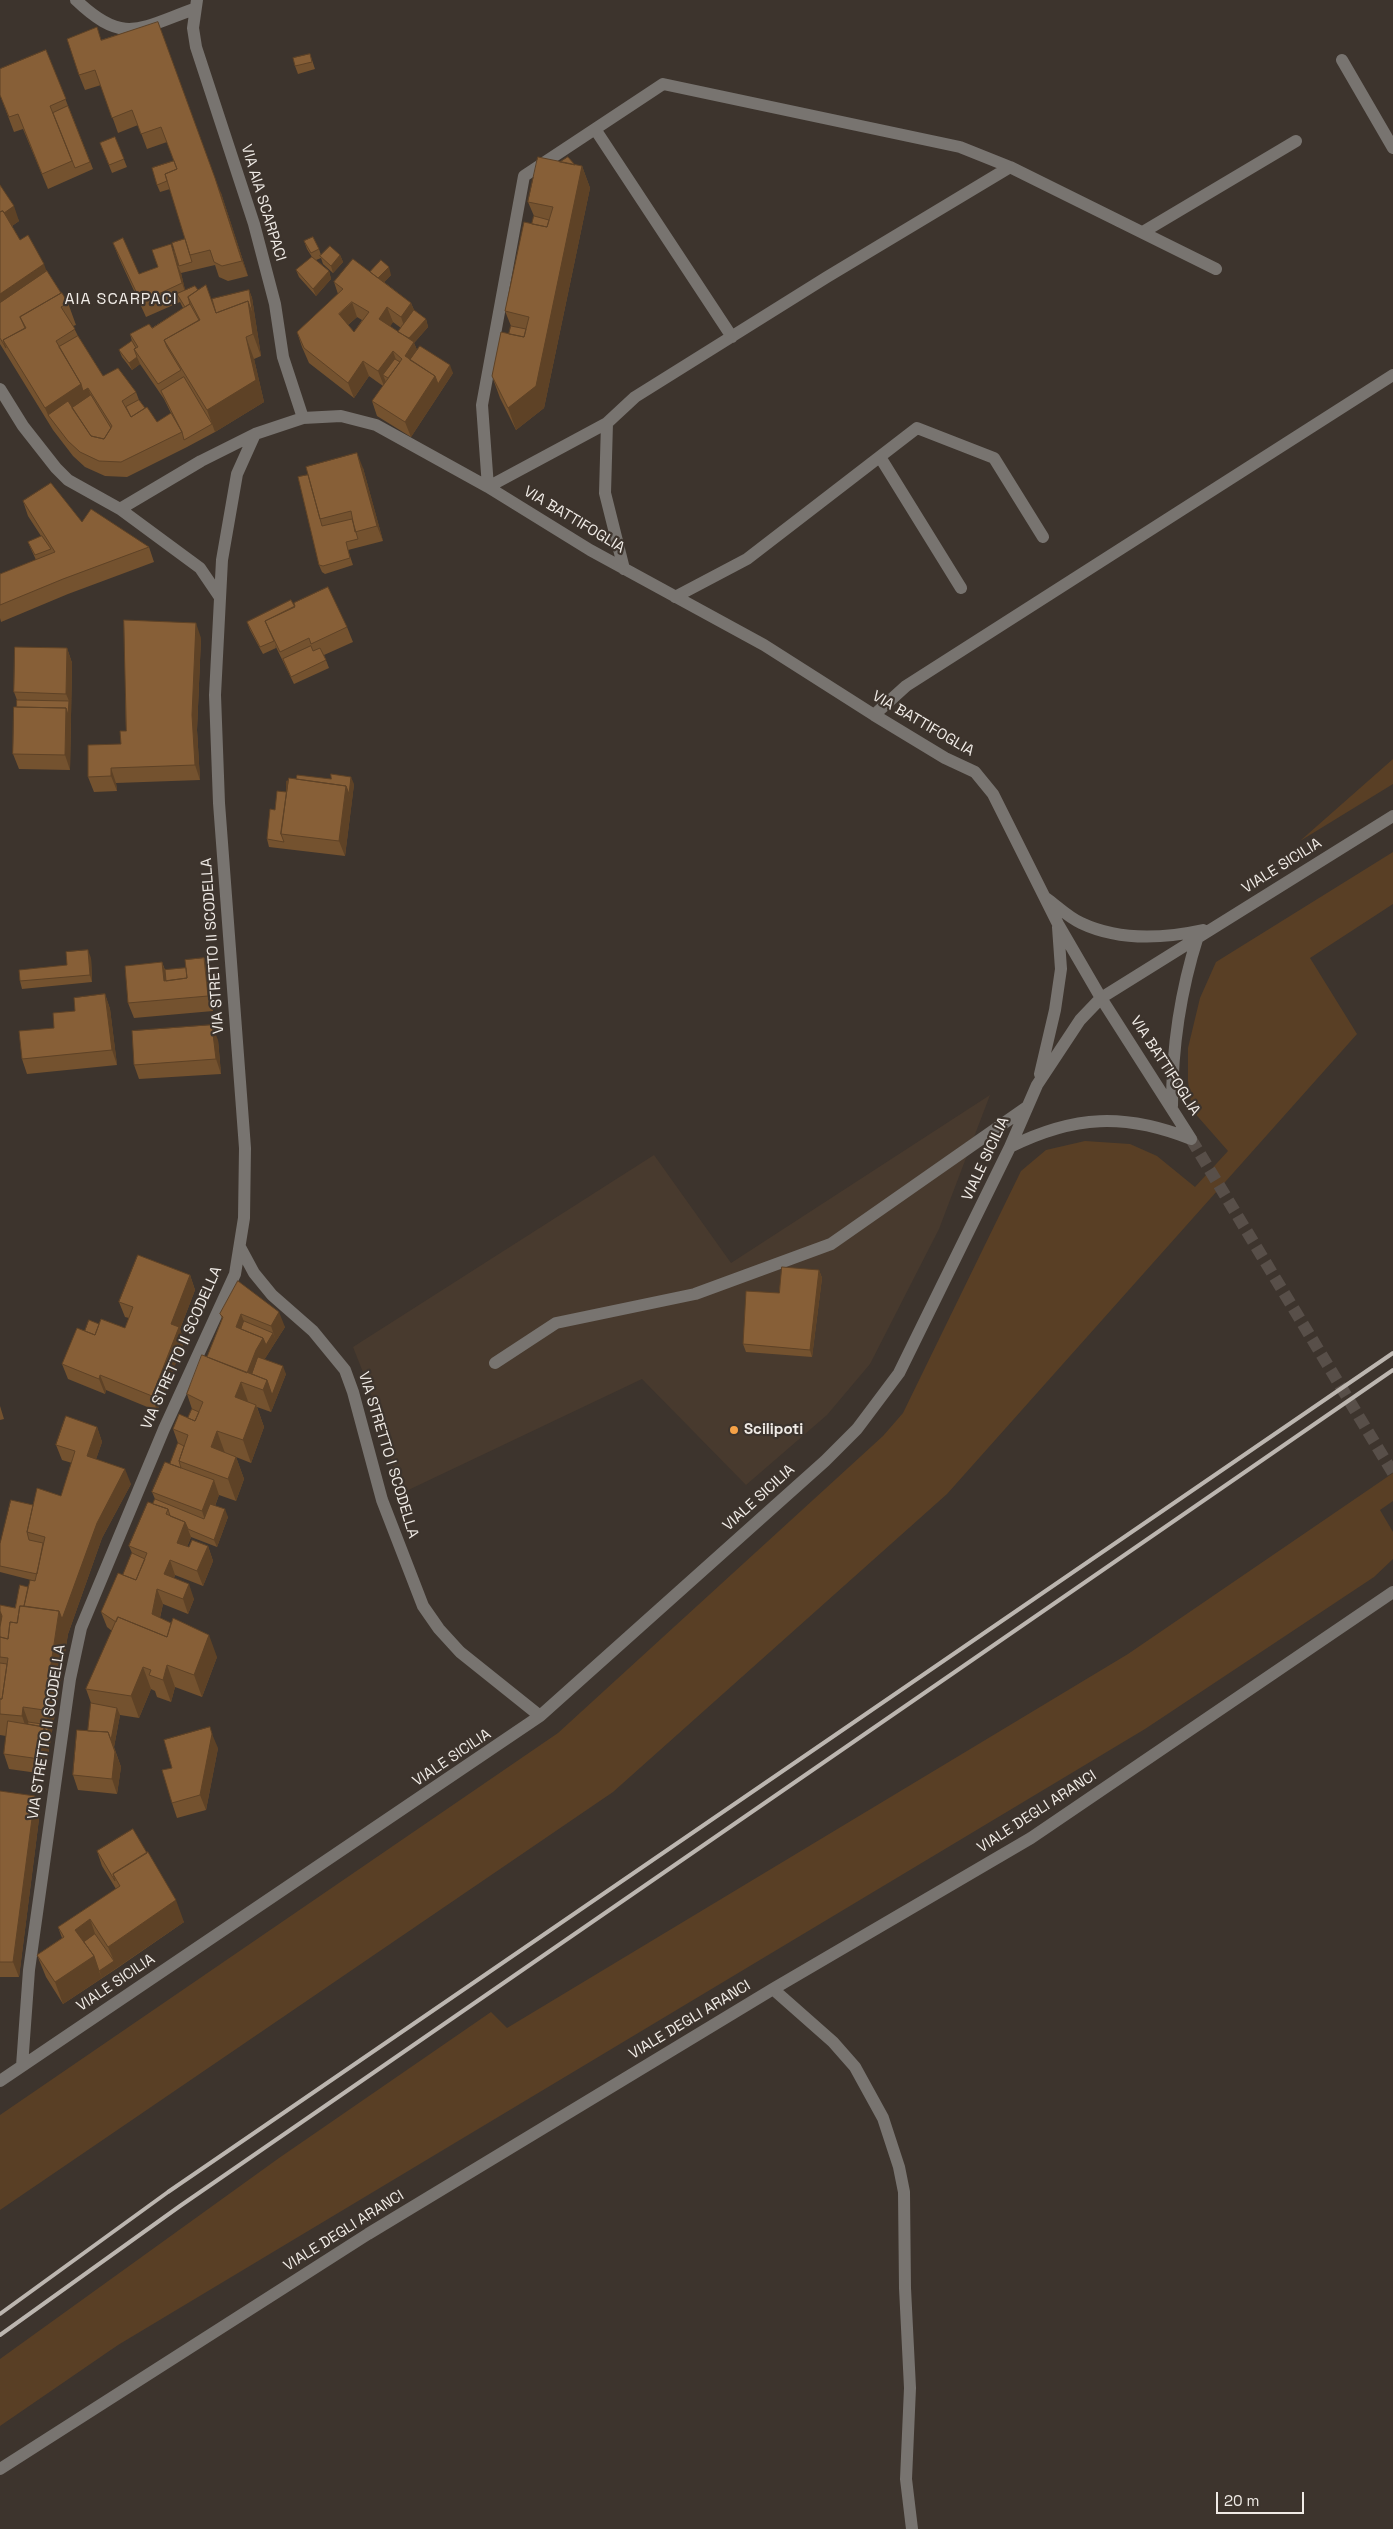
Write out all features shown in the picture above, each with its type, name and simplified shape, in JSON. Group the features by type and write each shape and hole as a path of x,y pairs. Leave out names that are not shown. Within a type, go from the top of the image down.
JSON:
{"street":[{"path":"76,0 98,20 112,27 132,29 196,4"},
{"name":"VIA AIA SCARPACI","path":"196,4 193,28 196,47 254,224 275,304 283,357 303,418"},
{"path":"1342,60 1393,148"},
{"path":"1010,167 635,397 607,423 488,487 482,405 524,176 663,84 960,147 1010,167 1216,269"},
{"path":"595,129 732,337"},
{"path":"1143,232 1296,141"},
{"path":"874,715 906,686 1393,375"},
{"path":"0,389 23,426 56,468 68,480 120,509 200,568 219,596"},
{"name":"VIA BATTIFOGLIA","path":"120,509 201,461 255,434 303,418 341,416 376,425 488,487 624,569 764,645 874,715 975,772 993,794 1058,924 1101,998 1172,1106 1191,1139 1154,1126 1131,1121 1100,1120 1068,1124 1038,1133 1010,1147"},
{"path":"607,423 605,493 624,569"},
{"path":"675,597 747,559 917,428 994,458 1043,537"},
{"name":"VIA STRETTO II SCODELLA","path":"22,2066 29,1970 70,1679 79,1636 92,1598 160,1438 235,1274 240,1247 244,1218 245,1148 219,803 215,695 222,560 237,474 255,434"},
{"path":"880,457 961,588"},
{"name":"VIALE SICILIA","path":"0,2081 540,1716 857,1429 903,1365 1010,1147 1038,1085 1080,1020 1101,998 1393,816"},
{"path":"1045,897 1080,923 1114,934 1147,938 1174,936 1215,927"},
{"path":"1038,1085 1055,1010 1061,969 1058,924"},
{"path":"1172,1106 1172,1071 1179,1010 1188,967 1198,936"},
{"path":"495,1363 556,1323 695,1294 831,1244 1027,1108"},
{"name":"VIA STRETTO I SCODELLA","path":"240,1247 254,1273 272,1295 313,1331 345,1370 382,1500 423,1606 438,1629 460,1652 540,1716"},
{"name":"VIALE DEGLI ARANCI","path":"0,2469 368,2234 773,1989 1031,1838 1393,1592"},
{"path":"773,1989 833,2042 855,2067 884,2118 899,2167 904,2192 905,2288 910,2368 906,2479 912,2529"}],"shaded area":[{"path":"1393,759 1393,784 1300,841"},
{"path":"1393,852 1393,904 1310,958 1357,1034 947,1494 613,1792 0,2210 0,2115 558,1733 883,1436 903,1413 1021,1171 1046,1150 1085,1141 1130,1144 1157,1156 1195,1187 1228,1151 1192,1110 1188,1081 1188,1048 1200,998 1216,962"},
{"name":"Scilipoti","path":"990,1095 939,1229 870,1364 827,1415 746,1485 642,1379 402,1493 368,1385 353,1347 654,1155 731,1263"},
{"path":"1393,1473 1393,1501 1380,1510 1393,1532 1393,1559 1374,1577 1145,1729 118,2345 0,2426 0,2359 279,2158 491,2012 507,2028 1128,1654"}],"building":[{"path":"158,22 215,178 242,261 222,266 214,262 210,250 190,255 165,174 177,169 161,127 141,134 132,110 112,118 95,70 79,75 67,39 97,27 101,40"},
{"path":"46,50 66,99 50,106 72,161 42,174 18,114 9,117 0,95 0,69"},
{"path":"310,54 312,62 295,66 293,58"},
{"path":"68,106 90,162 75,168 53,113"},
{"path":"115,137 124,159 109,165 100,143"},
{"path":"538,157 582,166 536,386 508,408 492,376 501,332 524,337 529,317 505,311 524,222 547,227 553,207 528,202"},
{"path":"568,157 575,165 560,162"},
{"path":"174,161 177,169 165,174 167,181 157,185 152,168"},
{"path":"0,185 14,206 4,213 3,211 0,212"},
{"path":"3,211 20,240 28,235 44,264 0,294 0,212"},
{"path":"534,216 549,220 547,227 532,224"},
{"path":"313,237 319,249 311,253 304,241"},
{"path":"123,238 139,274 158,267 152,250 171,244 182,283 141,302 113,243"},
{"path":"185,239 192,262 179,266 172,243"},
{"path":"330,246 340,255 331,266 320,256"},
{"path":"312,257 329,271 313,289 296,270"},
{"path":"353,259 411,303 401,317 387,307 379,319 414,342 405,356 435,376 405,422 372,401 402,359 393,351 378,371 363,361 348,383 304,348 297,332 343,289 334,282","holes":["352,302 369,312 354,332 339,314"]},
{"path":"381,260 389,267 378,278 370,272"},
{"path":"47,271 61,293 20,317 25,328 3,340 6,348 0,338 0,303"},
{"path":"206,285 216,313 248,301 253,334 246,337 256,380 207,410 164,340 200,320 188,297"},
{"path":"195,286 198,290 188,297 190,304 185,307 177,294"},
{"path":"249,290 253,316 248,301 216,313 212,299"},
{"path":"62,293 68,303 61,307 75,329 56,341 81,384 45,408 3,340 26,328 20,317"},
{"path":"190,304 199,320 164,340 181,370 158,384 134,349 138,347 130,334 149,324 152,328"},
{"path":"414,310 426,319 409,338 398,332"},
{"path":"511,326 526,329 524,337 509,334"},
{"path":"78,336 103,376 118,368 136,392 122,401 131,417 147,407 157,422 171,413 182,432 121,462 99,461 80,452 68,441 48,415 68,401 91,436 104,439 112,426 88,388 83,391 81,384 59,347"},
{"path":"132,341 136,348 134,349 137,357 129,363 119,350"},
{"path":"420,346 450,365 438,384 435,376 410,360"},
{"path":"395,359 400,362 388,378 383,375"},
{"path":"184,377 212,424 184,440 182,432 161,391"},
{"path":"91,395 111,428 104,439 91,436 72,408"},
{"path":"139,400 145,408 131,417 126,407"},
{"path":"357,453 377,526 355,532 351,511 320,519 306,467"},
{"path":"308,475 322,526 352,519 358,539 346,542 350,558 323,566 319,565 298,477"},
{"path":"51,483 82,522 91,509 149,547 0,605 0,574 55,552 23,501"},
{"path":"42,536 51,549 35,555 28,542"},
{"path":"328,587 347,627 311,644 309,638 280,652 265,621 295,606 294,603"},
{"path":"291,600 295,607 265,621 274,641 260,647 247,622"},
{"path":"124,620 196,623 192,715 195,765 111,768 111,776 88,777 88,745 121,744 120,731 126,731"},
{"path":"311,646 313,651 320,648 326,660 291,677 283,659"},
{"path":"15,647 67,648 66,694 14,692"},
{"path":"17,700 69,701 68,715 66,708 17,707"},
{"path":"14,707 66,708 65,755 13,754"},
{"path":"331,774 351,777 349,794 346,786 296,779 297,775 331,779"},
{"path":"289,778 346,786 339,841 281,834"},
{"path":"288,781 281,834 284,842 267,839 270,809 275,810 277,791 286,792"},
{"path":"88,950 90,975 20,981 19,970 67,965 66,952"},
{"path":"204,958 208,996 128,1003 125,966 162,962 164,981 187,978 185,960"},
{"path":"186,968 187,978 166,981 165,970"},
{"path":"105,994 112,1050 22,1059 19,1031 54,1028 53,1013 75,1011 74,998"},
{"path":"212,1025 216,1059 134,1065 132,1031"},
{"path":"138,1255 190,1275 171,1324 179,1327 152,1396 100,1375 99,1379 62,1364 77,1328 95,1335 101,1319 125,1328 133,1307 119,1302"},
{"path":"782,1267 819,1270 810,1350 743,1344 746,1291 779,1293"},
{"path":"238,1281 279,1312 271,1326 241,1314 236,1327 263,1338 247,1373 207,1357 223,1317 220,1314"},
{"path":"89,1320 99,1324 95,1335 85,1331"},
{"path":"244,1321 273,1333 266,1345 263,1338 241,1329"},
{"path":"202,1355 267,1380 263,1390 241,1382 235,1397 256,1405 243,1440 217,1431 211,1447 236,1457 228,1479 179,1461 188,1435 173,1429 179,1414 195,1421 203,1402 187,1394"},
{"path":"258,1357 283,1366 272,1395 267,1380 252,1374"},
{"path":"192,1409 199,1412 195,1421 188,1418"},
{"path":"66,1416 97,1427 87,1456 125,1469 97,1523 62,1619 59,1611 24,1606 30,1580 35,1581 45,1537 27,1532 37,1488 61,1496 75,1451 56,1445"},
{"path":"178,1443 184,1446 179,1461 181,1468 170,1464"},
{"path":"165,1462 214,1480 202,1511 152,1492"},
{"path":"155,1499 204,1519 210,1504 225,1509 214,1540 188,1529 185,1522 170,1516 168,1509 153,1504"},
{"path":"11,1500 33,1505 27,1532 29,1540 43,1543 37,1574 0,1566 0,1544"},
{"path":"148,1502 168,1509 166,1514 185,1522 177,1543 189,1547 192,1540 208,1546 197,1571 170,1560 164,1574 189,1584 183,1599 157,1589 152,1614 171,1623 167,1637 118,1617 116,1622 101,1612 118,1573 136,1580 147,1553 129,1546"},
{"path":"132,1553 145,1559 136,1580 123,1575"},
{"path":"20,1585 28,1587 24,1606 20,1606 17,1623 10,1622 8,1639 0,1637 2,1616 0,1605 15,1608"},
{"path":"20,1606 59,1611 44,1710 23,1707 22,1716 0,1714 0,1699 2,1699 8,1658 0,1657 0,1637 8,1639 10,1622 17,1623"},
{"path":"118,1617 167,1637 173,1618 209,1635 194,1675 167,1665 163,1680 149,1675 151,1670 143,1667 131,1696 86,1689"},
{"path":"0,1663 7,1664 2,1699 0,1699"},
{"path":"91,1703 117,1708 111,1740 108,1732 88,1731"},
{"path":"8,1721 44,1727 40,1759 4,1754"},
{"path":"28,1722 49,1725 47,1734 44,1727 28,1724"},
{"path":"210,1727 212,1734 200,1795 172,1803 162,1770 172,1768 164,1740"},
{"path":"77,1730 108,1732 115,1752 112,1779 73,1775"},
{"path":"0,1791 35,1796 13,1962 0,1962"},
{"path":"133,1829 147,1853 113,1874 115,1881 97,1851"},
{"path":"148,1852 176,1900 108,1947 90,1919 75,1930 94,1956 55,1982 37,1955 64,1937 58,1927 120,1886 113,1874"},
{"path":"95,1934 114,1961 99,1971 94,1956 84,1942"}],"tunnel":[{"path":"1191,1139 1393,1473"}],"railway":[{"path":"0,2314 168,2192 1393,1353"},
{"path":"0,2335 180,2206 1393,1370"}],"place":[{"name":"Scilipoti","path":"734,1430"}],"district":[{"name":"AIA SCARPACI","path":"121,300"}]}
